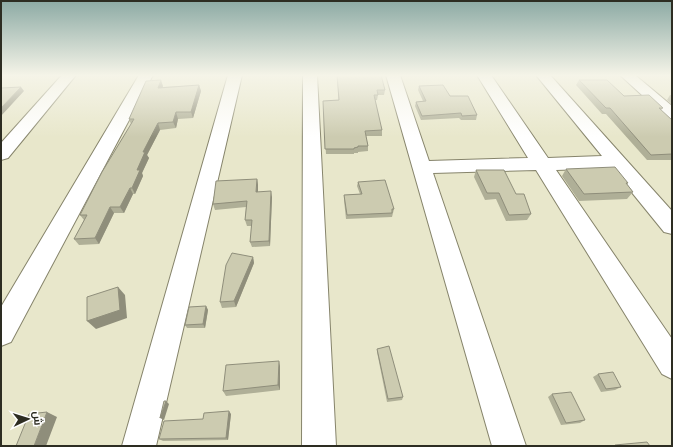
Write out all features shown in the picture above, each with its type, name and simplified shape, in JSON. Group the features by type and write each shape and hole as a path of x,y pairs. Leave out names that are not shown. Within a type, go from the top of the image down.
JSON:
{"street":[{"path":"1,154 51,96"},
{"path":"1,333 134,96"},
{"path":"139,446 230,96"},
{"path":"311,96 319,446"},
{"path":"400,96 509,446"},
{"path":"498,96 672,364"},
{"path":"561,96 672,226"},
{"path":"651,96 672,114"},
{"path":"422,167 617,162"}],"building":[{"path":"1,96 13,96 1,108"},
{"path":"139,96 196,96 191,112 176,112 173,122 158,123 143,152 145,152 137,170 140,170 132,188 130,188 120,207 110,207 95,238 74,239 87,215 80,215 102,172 134,119 129,119"},
{"path":"339,96 374,96 382,130 365,131 368,146 358,146 354,149 325,149 323,101 339,100"},
{"path":"424,96 468,96 477,115 462,116 461,113 422,116 416,102 426,101"},
{"path":"594,96 650,96 663,108 659,108 672,120 672,154 651,155 610,108 606,108"},
{"path":"615,167 628,183 626,183 633,192 584,194 566,169"},
{"path":"476,170 504,170 516,194 524,194 531,214 509,215 499,193 487,193"},
{"path":"257,179 256,192 271,191 269,241 250,242 252,220 245,220 247,201 213,204 216,181"},
{"path":"385,180 394,209 392,209 392,213 347,215 344,195 362,194 358,182"},
{"path":"232,253 253,257 234,301 220,302 226,265"},
{"path":"118,287 120,310 87,321 87,297"},
{"path":"206,306 203,324 185,325 189,307"},
{"path":"389,346 403,397 388,399 377,349"},
{"path":"279,361 278,385 223,391 226,365"},
{"path":"613,372 621,387 606,389 598,374"},
{"path":"571,392 585,420 566,423 552,394"},
{"path":"164,401 166,401 160,418"},
{"path":"229,411 226,438 159,439 164,421 203,419 204,413"},
{"path":"47,412 34,446 16,446 29,414"},
{"path":"647,442 650,446 615,446 615,445"}]}
